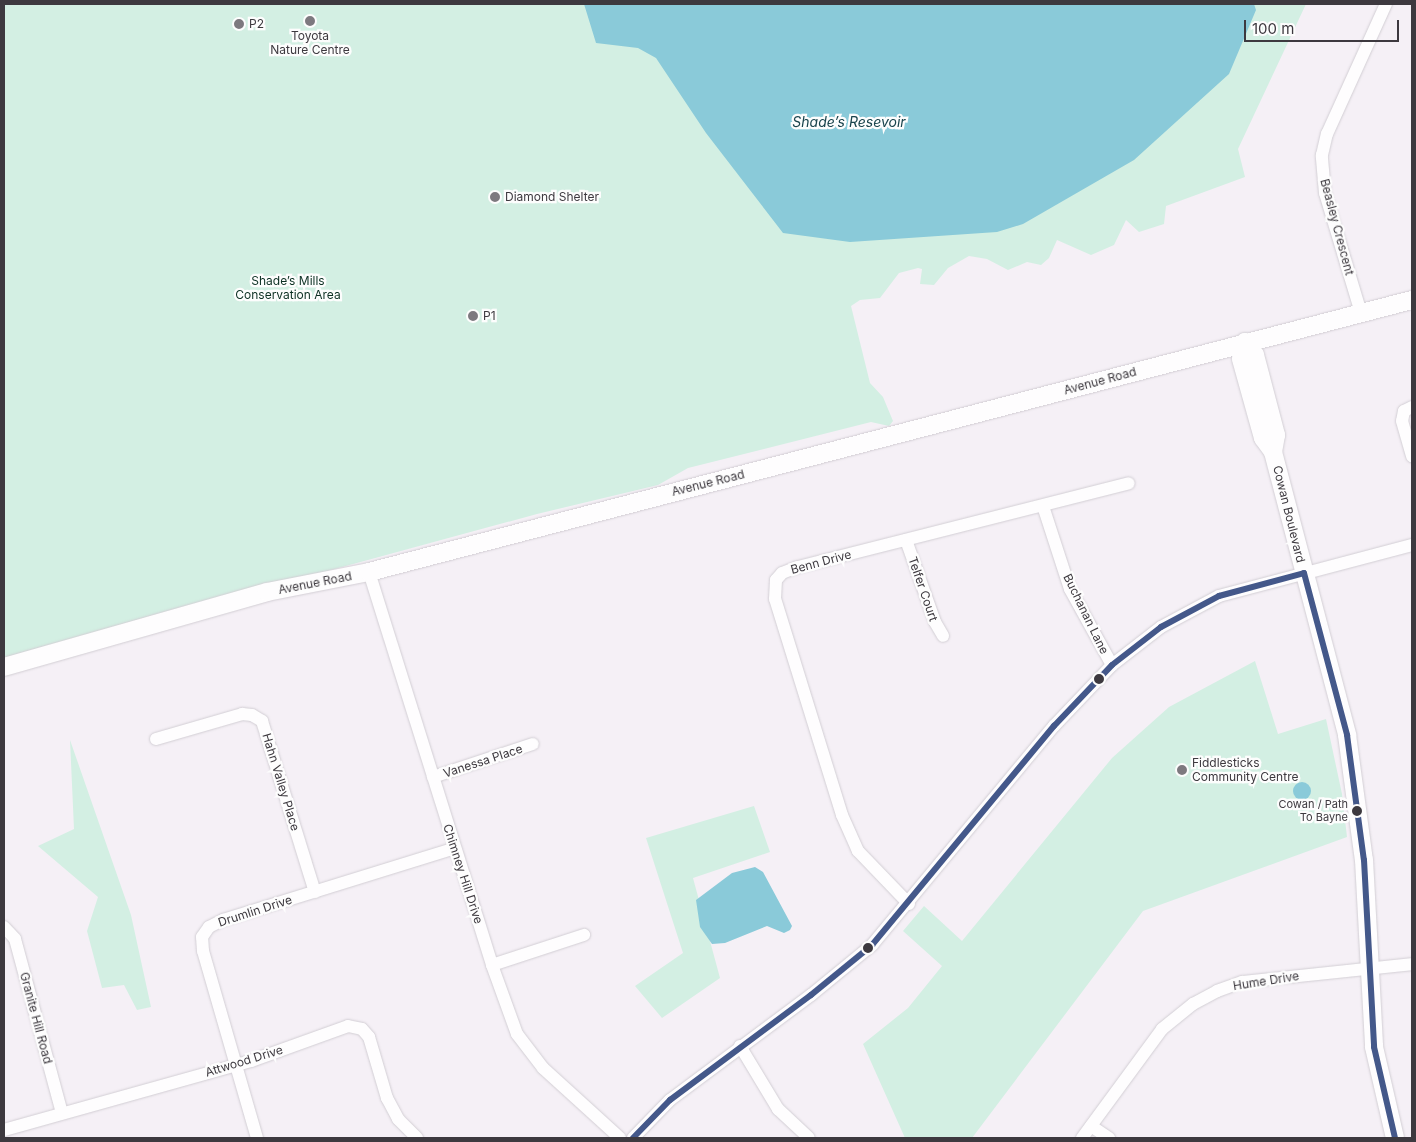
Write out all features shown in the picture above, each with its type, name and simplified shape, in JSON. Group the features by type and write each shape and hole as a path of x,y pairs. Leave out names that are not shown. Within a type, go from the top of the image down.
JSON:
{"street":[{"name":"Beasley Crescent","path":"1361,313 1325,193 1322,154 1326,134 1386,4"},
{"name":"Avenue Road","path":"4,667 267,592 369,572 1245,342 1412,300"},
{"name":"Cowan Boulevard","path":"1245,342 1241,359 1263,438 1273,452 1347,735 1364,860 1368,968 1374,1047 1395,1138"},
{"path":"1412,407 1404,410 1402,421 1412,457"},
{"name":"Benn Drive","path":"909,904 858,851 842,815 774,590 782,573 1128,483"},
{"name":"Buchanan Lane","path":"1043,506 1070,589 1112,664"},
{"name":"Telfer Court","path":"906,540 934,622 943,636"},
{"path":"633,1138 670,1100 740,1046 811,995 872,945 909,904 1054,726 1112,664 1161,627 1219,596 1412,545"},
{"name":"Chimney Hill Drive","path":"369,572 507,1012 528,1052 620,1138"},
{"name":"Hahn Valley Place","path":"156,739 242,714 252,715 262,721 315,892"},
{"name":"Vanessa Place","path":"433,777 534,744"},
{"name":"Drumlin Drive","path":"257,1138 203,951 202,937 210,927 223,920 455,848"},
{"name":"Granite Hill Road","path":"4,927 15,940 62,1114"},
{"path":"492,965 584,935"},
{"name":"Hume Drive","path":"1082,1138 1162,1029 1193,1004 1242,982 1412,964"},
{"name":"Attwood Drive","path":"4,1130 235,1065 348,1026 362,1029 369,1037 387,1098 398,1119 417,1138"},
{"path":"740,1046 778,1109 809,1138"},
{"path":"1091,1126 1109,1138"}],"green space":[{"name":"Shade’s Mills Conservation Area","path":"4,4 1306,4 1238,149 1245,177 1166,206 1164,224 1139,232 1126,220 1114,245 1091,255 1057,240 1049,258 1041,265 1027,262 1008,270 987,259 969,256 948,268 934,285 920,284 922,269 918,268 899,273 880,298 860,300 851,306 870,383 883,397 893,421 889,426 871,422 688,468 658,485 537,514 4,659"},
{"path":"1255,661 1278,734 1326,719 1342,794 1347,837 1143,911 972,1138 905,1138 863,1044 908,1008 942,966 903,931 924,906 962,941 1112,758 1169,707"},
{"path":"70,740 131,915 151,1007 137,1010 124,985 102,988 87,931 98,897 38,846 74,829"},
{"path":"754,806 770,852 693,878 720,978 662,1018 635,986 683,953 646,838"}],"water":[{"name":"Shade’s Resevoir","path":"584,4 1254,4 1256,10 1229,74 1134,160 1023,224 997,232 850,242 783,233 706,133 656,58 638,48 596,43"},
{"path":"1302,782 1308,785 1311,791 1308,797 1302,800 1296,797 1293,791 1296,785"},
{"path":"755,867 763,872 792,926 790,930 784,933 767,926 725,943 712,944 700,927 696,900 732,873"}],"transit line":[{"path":"633,1138 670,1100 811,995 872,945 1054,726 1112,665 1161,627 1219,596 1304,573 1347,735 1364,860 1374,1047 1395,1138"}],"place":[{"name":"Toyota Nature Centre","path":"310,21"},
{"name":"P2","path":"239,24"},
{"name":"Diamond Shelter","path":"495,197"},
{"name":"P1","path":"473,316"},
{"name":"Fiddlesticks Community Centre","path":"1182,770"},
{"name":"Cowan / Path To Bayne","path":"1357,811"}]}
